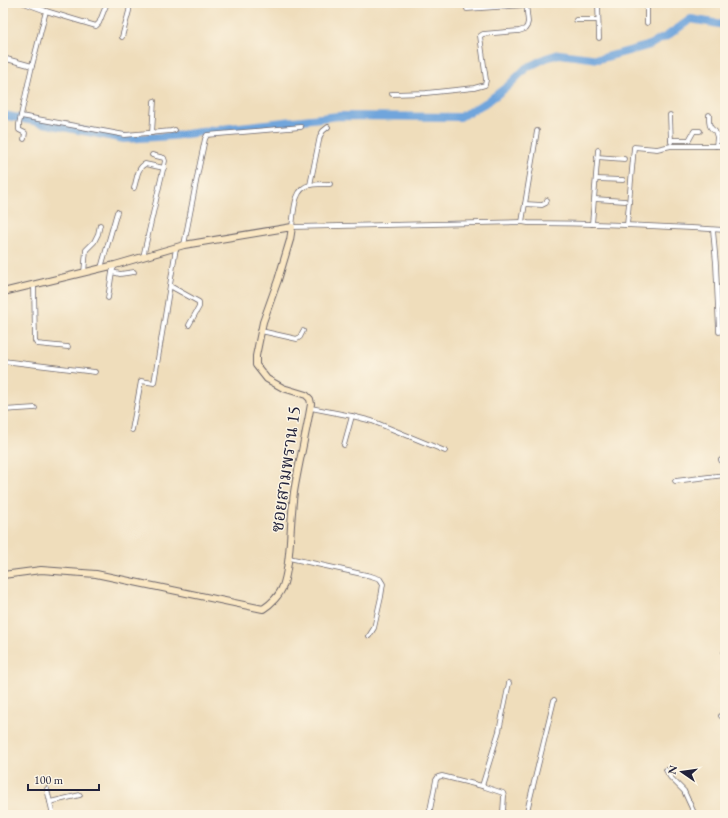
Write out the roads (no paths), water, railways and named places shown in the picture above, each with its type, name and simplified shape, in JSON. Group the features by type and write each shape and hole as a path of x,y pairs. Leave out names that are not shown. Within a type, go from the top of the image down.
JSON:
{"street":[{"path":"3,11 5,3"},
{"path":"24,3 96,26 100,23 107,3"},
{"path":"122,37 130,3"},
{"path":"486,3 486,8"},
{"path":"598,3 599,38"},
{"path":"647,3 647,23"},
{"path":"392,94 426,93 474,88 485,85 486,80 480,36 483,34 519,31 524,29 528,22 526,4 466,9"},
{"path":"24,139 25,133 19,131 18,128 46,11"},
{"path":"576,20 598,20"},
{"path":"3,58 32,66"},
{"path":"152,132 154,101"},
{"path":"670,115 671,146"},
{"path":"709,115 711,130 715,131 717,137 716,146"},
{"path":"21,117 125,135 175,130"},
{"path":"184,245 206,136 301,127"},
{"path":"310,185 320,136 328,127"},
{"path":"522,222 537,131"},
{"path":"671,140 689,140 694,131 700,131"},
{"path":"627,225 634,147 657,149 671,146 725,146"},
{"path":"592,224 598,150"},
{"path":"143,257 165,161 164,158 152,155"},
{"path":"597,157 624,159"},
{"path":"134,188 139,171 143,165 145,164 164,168"},
{"path":"596,179 623,180"},
{"path":"292,227 294,209 298,195 306,186 330,184"},
{"path":"594,199 625,201"},
{"path":"525,204 542,206 547,200"},
{"path":"102,268 117,212"},
{"path":"3,292 115,265 184,245 292,227 522,222 641,225 725,230"},
{"path":"84,273 86,250 94,242 100,225"},
{"name":"ซอยสามพราน 15","path":"3,575 41,570 96,574 263,609 268,606 278,594 282,588 289,558 294,493 312,404 306,395 283,388 267,379 256,365 256,356 263,322 278,280 290,240 292,227"},
{"path":"713,230 719,332"},
{"path":"132,430 141,381 154,383 176,248"},
{"path":"108,298 112,272 115,265"},
{"path":"112,272 120,274 134,272"},
{"path":"34,285 35,341 37,344 68,347"},
{"path":"170,286 200,302 199,307 189,325"},
{"path":"261,331 297,339 304,330"},
{"path":"3,361 94,372"},
{"path":"3,410 35,408"},
{"path":"311,408 352,416 382,425 445,451"},
{"path":"344,445 352,416"},
{"path":"721,460 725,470"},
{"path":"675,481 725,474"},
{"path":"289,558 380,579 383,584 376,620 373,630 369,636"},
{"path":"725,650 725,656"},
{"path":"482,786 499,731 509,683"},
{"path":"526,815 554,700"},
{"path":"666,770 670,777 684,790 694,815"},
{"path":"429,815 436,780 438,777 442,776 503,793 502,812 509,815"},
{"path":"47,789 52,815"},
{"path":"50,802 80,795"}],"waterway":[{"path":"3,115 124,139 172,136 339,116 460,117 487,102 508,86 526,68 546,58 559,54 599,59 647,46 667,36 691,19 725,25"}]}
